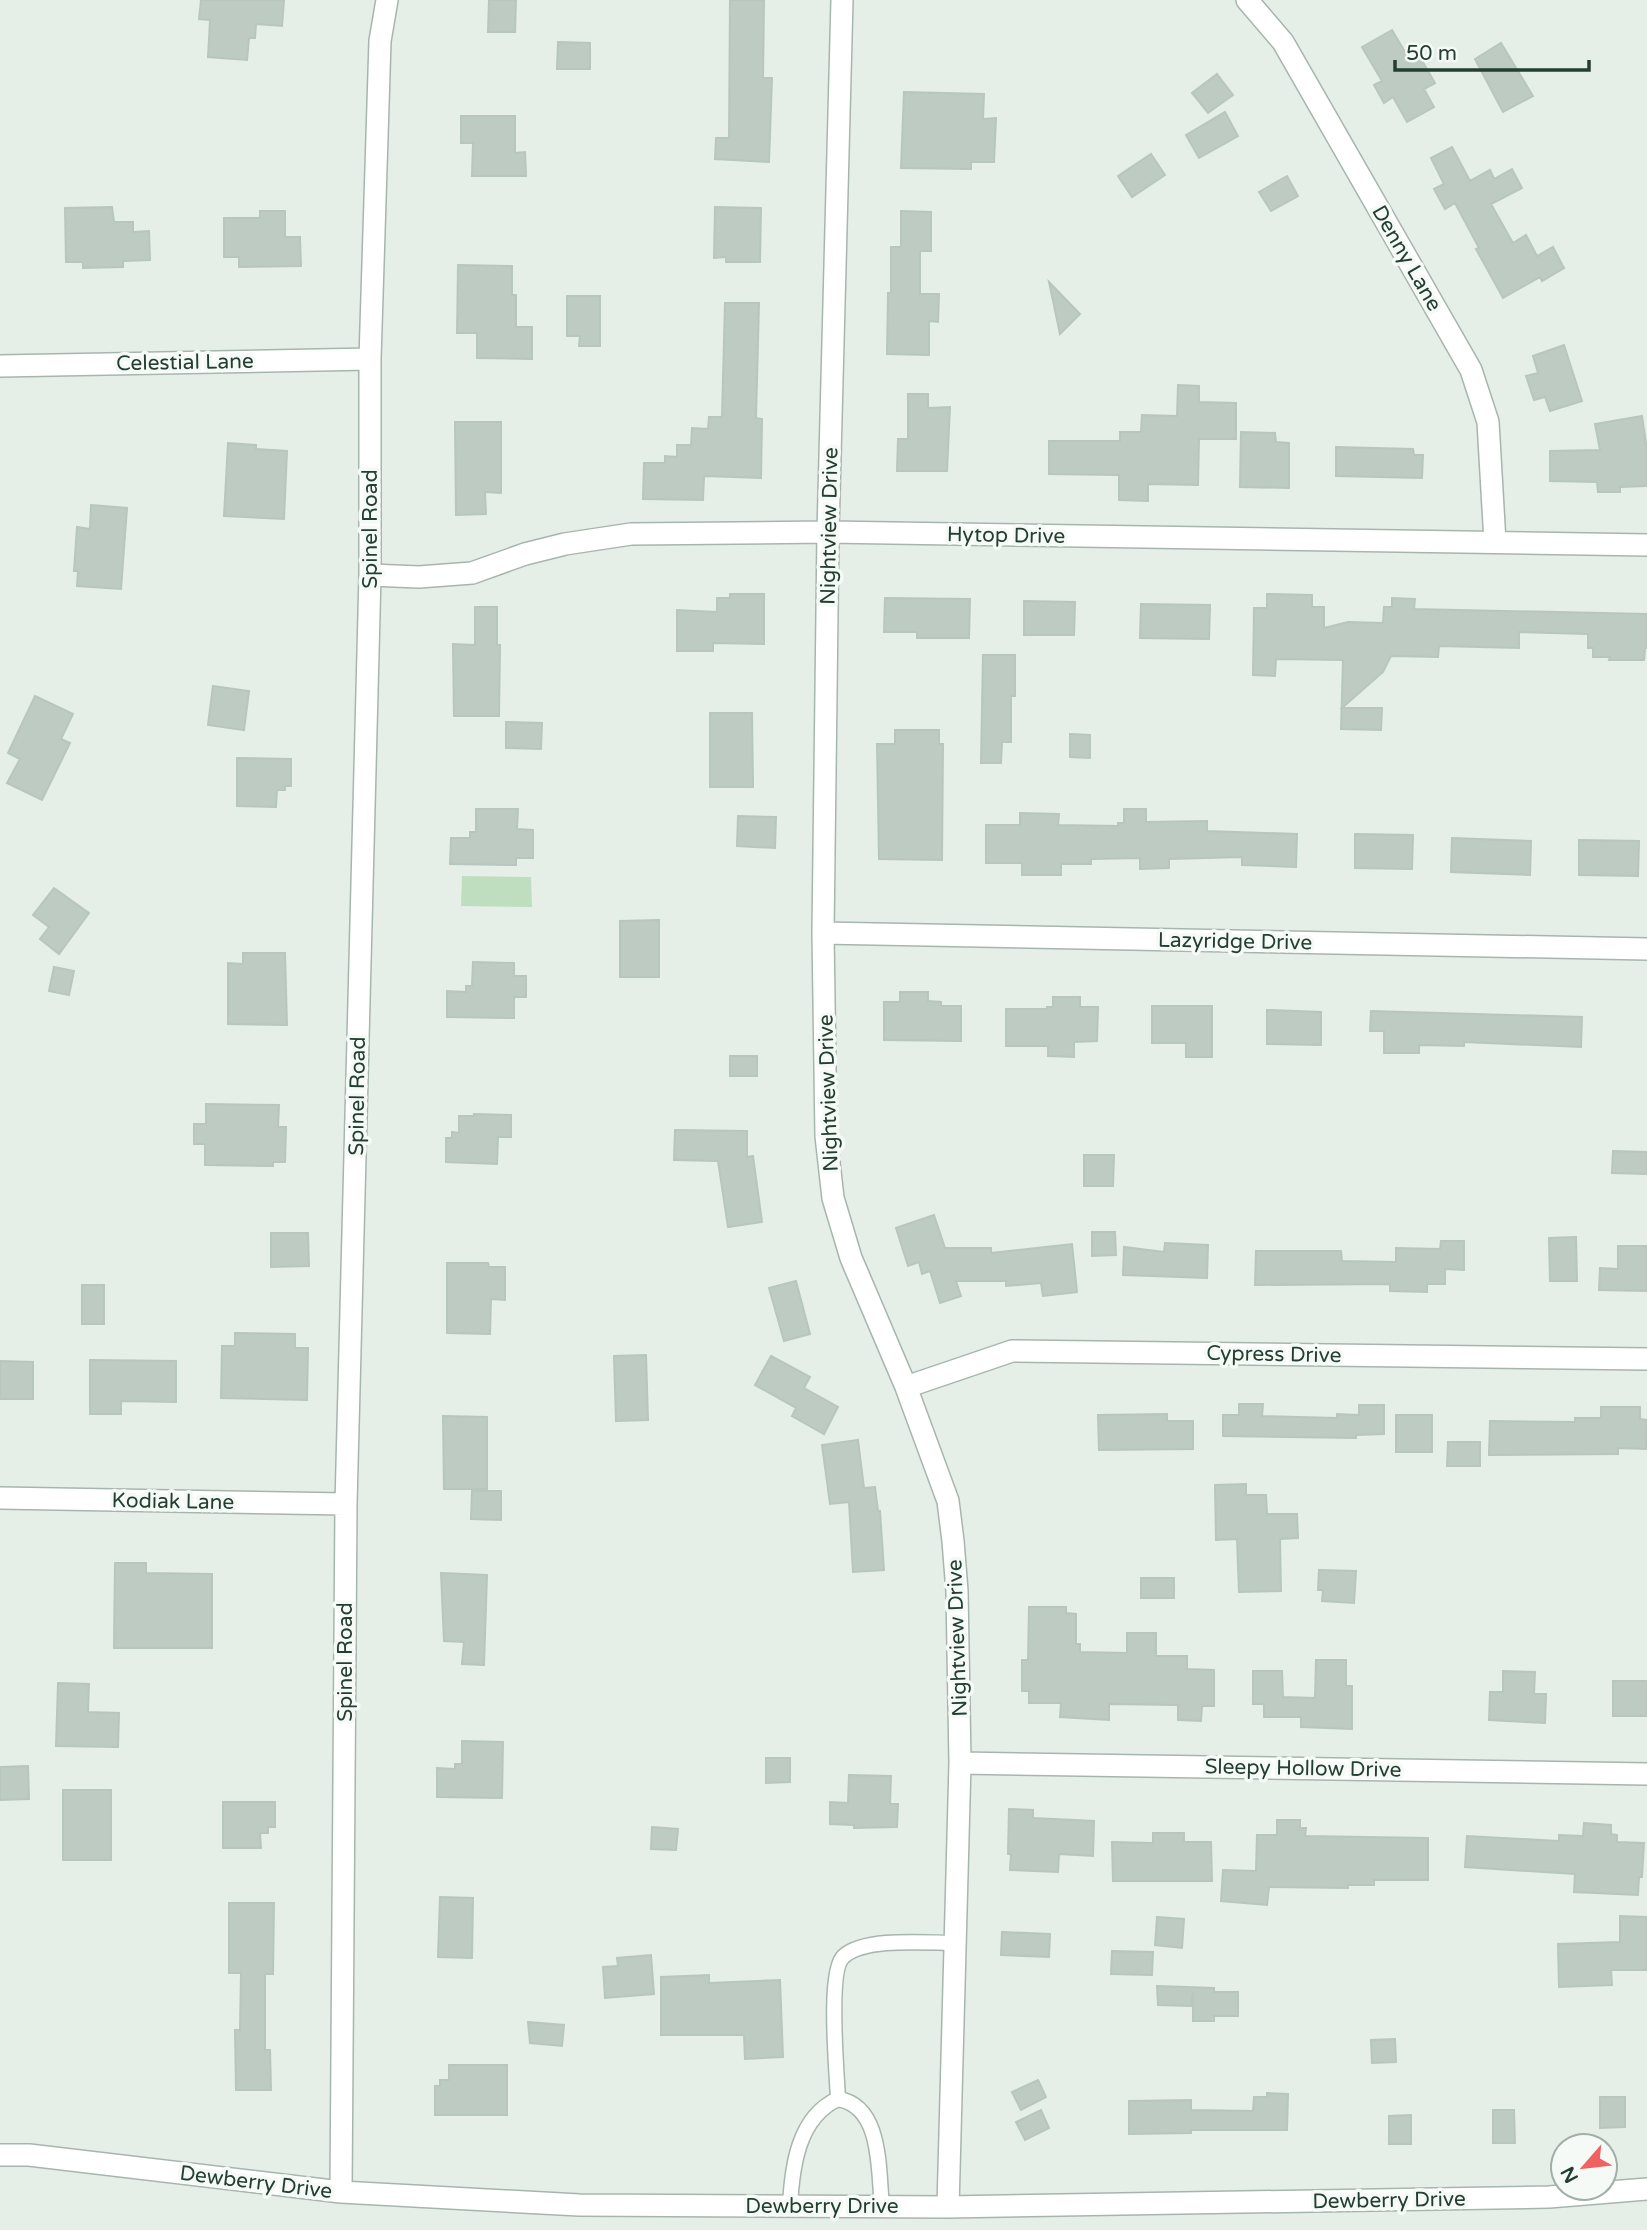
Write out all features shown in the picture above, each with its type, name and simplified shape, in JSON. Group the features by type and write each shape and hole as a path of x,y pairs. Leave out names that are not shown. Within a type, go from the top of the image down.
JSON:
{"street":[{"name":"Spinel Road","path":"341,2192 346,1504 370,575 370,359 380,41 387,0"},
{"name":"Nightview Drive","path":"842,0 828,533 823,933 825,1136 833,1198 851,1258 906,1387 948,1501 953,1541 957,1591 960,1763 948,2207"},
{"name":"Denny Lane","path":"1247,0 1283,42 1471,370 1488,422 1495,542"},
{"name":"Celestial Lane","path":"0,366 370,359"},
{"name":"Hytop Drive","path":"370,575 419,577 472,573 525,554 565,544 631,534 828,533 1647,545"},
{"name":"Lazyridge Drive","path":"823,933 1647,949"},
{"name":"Cypress Drive","path":"906,1387 1012,1351 1647,1359"},
{"name":"Kodiak Lane","path":"0,1498 346,1504"},
{"name":"Sleepy Hollow Drive","path":"960,1763 1647,1774"},
{"name":"Dewberry Drive","path":"0,2155 29,2155 341,2192 579,2204 948,2207 1549,2197 1647,2189"}],"lane":[{"path":"838,2099 834,2001 837,1966 843,1956 871,1945 955,1943"},
{"path":"790,2206 797,2151 816,2116 827,2104 838,2099 858,2105 868,2120 875,2144 881,2206"}],"green space":[{"path":"462,876 531,877 532,907 461,906"}],"building":[{"path":"201,0 284,0 282,26 256,24 255,38 249,38 247,60 208,57 210,20 199,19"},
{"path":"489,0 516,0 515,32 488,32"},
{"path":"730,0 764,0 763,78 772,78 769,162 715,159 716,138 729,138"},
{"path":"1392,30 1411,62 1420,57 1435,83 1424,89 1434,107 1407,122 1393,97 1384,103 1374,85 1382,81 1362,47"},
{"path":"558,42 590,43 590,69 557,69"},
{"path":"1501,43 1533,96 1503,112 1475,59"},
{"path":"1217,74 1233,95 1208,113 1192,93"},
{"path":"904,92 984,94 983,119 996,118 994,162 971,162 971,169 901,168"},
{"path":"1225,112 1238,136 1199,158 1186,135"},
{"path":"461,116 515,116 515,153 525,152 526,176 472,176 473,143 461,143"},
{"path":"1452,147 1470,181 1490,170 1494,179 1512,169 1522,188 1491,204 1513,243 1526,235 1537,256 1553,247 1564,268 1542,281 1540,277 1503,298 1455,203 1445,209 1434,189 1444,184 1431,158"},
{"path":"1151,154 1165,175 1132,197 1118,176"},
{"path":"1287,176 1298,196 1271,211 1259,192"},
{"path":"112,207 114,222 133,222 133,232 149,231 150,260 123,261 123,267 83,268 83,262 66,262 65,208"},
{"path":"715,207 761,208 760,262 726,262 726,257 714,258"},
{"path":"260,211 285,211 285,237 300,237 301,266 239,267 239,257 224,257 224,218 260,218"},
{"path":"901,211 931,212 931,251 920,251 920,294 939,294 938,322 929,321 929,355 887,354 891,247 901,247"},
{"path":"458,265 512,266 516,327 532,327 532,359 477,358 477,333 457,333"},
{"path":"1049,282 1080,314 1060,334"},
{"path":"567,296 600,296 600,346 579,346 580,336 567,336"},
{"path":"725,303 759,303 756,418 762,419 761,478 704,476 703,500 643,499 644,463 665,463 665,456 677,457 677,445 691,445 692,428 708,429 709,417 722,417"},
{"path":"1564,345 1582,401 1550,411 1545,397 1534,400 1526,376 1538,373 1533,356"},
{"path":"1178,385 1199,386 1199,402 1236,403 1236,439 1199,439 1198,485 1148,484 1148,501 1119,500 1119,475 1049,474 1049,441 1120,441 1120,432 1141,432 1142,415 1177,416"},
{"path":"908,394 928,394 928,408 950,407 947,471 897,471 898,439 908,439"},
{"path":"1642,416 1647,450 1647,486 1620,487 1620,492 1598,492 1597,482 1550,481 1550,451 1600,450 1595,424"},
{"path":"455,422 501,422 501,493 485,492 486,514 456,515"},
{"path":"1241,432 1275,433 1276,442 1289,443 1289,488 1240,487"},
{"path":"228,443 256,445 256,449 287,451 284,519 224,516"},
{"path":"1336,447 1413,449 1414,455 1423,455 1422,478 1336,476"},
{"path":"91,505 127,508 121,589 77,586 78,571 74,571 77,527 90,529"},
{"path":"730,594 764,594 764,644 713,643 713,651 677,651 677,610 717,612 717,598 730,598"},
{"path":"1267,594 1312,595 1312,607 1324,607 1324,628 1348,622 1383,623 1384,607 1392,607 1392,598 1415,599 1414,609 1647,614 1647,648 1644,660 1609,660 1610,657 1593,657 1593,648 1588,648 1588,634 1519,632 1519,648 1439,646 1438,657 1391,656 1383,672 1342,708 1382,708 1381,730 1341,729 1343,660 1276,659 1275,676 1253,675 1254,608 1267,608"},
{"path":"885,598 970,599 969,638 917,638 917,632 884,632"},
{"path":"1024,601 1075,602 1074,635 1024,635"},
{"path":"1141,604 1210,605 1209,639 1140,638"},
{"path":"475,607 497,607 497,645 500,645 499,716 454,716 453,644 475,645"},
{"path":"983,655 1015,655 1015,696 1011,696 1011,742 1002,742 1001,763 981,763"},
{"path":"213,686 249,691 244,730 208,725"},
{"path":"35,696 73,714 61,739 70,743 42,800 7,783 20,759 8,753"},
{"path":"710,713 752,713 753,787 710,787"},
{"path":"506,722 542,723 541,749 506,748"},
{"path":"895,730 939,730 939,744 943,744 942,860 879,859 877,744 895,744"},
{"path":"1070,734 1090,735 1090,758 1070,757"},
{"path":"237,758 291,759 291,786 285,786 285,790 277,790 276,807 237,806"},
{"path":"476,809 518,809 517,829 533,830 533,858 516,858 516,865 450,864 451,838 470,838 470,832 476,832"},
{"path":"1124,809 1146,809 1146,822 1207,821 1207,831 1297,834 1296,867 1242,865 1242,857 1169,859 1169,868 1140,869 1140,858 1091,859 1091,864 1061,864 1061,875 1022,875 1022,863 986,863 986,825 1020,825 1020,813 1059,814 1058,825 1118,826 1118,823 1124,823"},
{"path":"738,816 776,817 775,848 737,846"},
{"path":"1355,834 1413,835 1412,869 1355,868"},
{"path":"1452,838 1531,841 1530,875 1451,872"},
{"path":"1579,840 1639,841 1638,876 1579,875"},
{"path":"54,888 89,913 59,954 40,939 49,927 33,915"},
{"path":"659,920 659,977 620,977 620,921"},
{"path":"243,953 285,953 287,1025 228,1024 228,963 243,964"},
{"path":"473,962 514,963 514,976 526,976 526,997 514,997 514,1018 447,1017 447,991 466,992 466,986 472,986"},
{"path":"54,967 74,971 69,995 49,991"},
{"path":"900,992 928,992 928,1001 941,1002 941,1006 961,1006 961,1041 884,1040 884,1002 900,1002"},
{"path":"1053,997 1080,997 1080,1007 1098,1007 1097,1041 1074,1042 1074,1057 1048,1056 1048,1046 1006,1046 1006,1009 1047,1009 1053,1007"},
{"path":"1152,1006 1212,1006 1212,1057 1186,1057 1186,1043 1152,1043"},
{"path":"1267,1010 1321,1012 1321,1045 1267,1044"},
{"path":"1371,1011 1582,1017 1581,1047 1464,1042 1464,1046 1419,1045 1419,1053 1384,1053 1384,1031 1370,1031"},
{"path":"730,1056 757,1056 757,1076 730,1076"},
{"path":"206,1104 279,1105 278,1127 286,1127 285,1162 273,1162 273,1166 205,1165 205,1144 194,1144 194,1124 206,1124"},
{"path":"511,1115 511,1137 498,1137 497,1164 446,1162 446,1138 452,1138 452,1132 459,1133 459,1116"},
{"path":"675,1130 747,1131 747,1157 753,1156 762,1222 728,1227 718,1161 674,1160"},
{"path":"1613,1151 1647,1152 1647,1174 1612,1173"},
{"path":"1084,1155 1114,1155 1113,1186 1084,1186"},
{"path":"934,1215 945,1248 991,1248 991,1253 1072,1244 1077,1292 1043,1296 1041,1283 1006,1286 1006,1281 956,1281 961,1296 940,1303 930,1271 922,1274 919,1262 908,1266 896,1228"},
{"path":"1092,1232 1115,1232 1116,1255 1092,1256"},
{"path":"271,1233 308,1233 309,1266 271,1267"},
{"path":"1576,1237 1577,1281 1550,1281 1549,1238"},
{"path":"1441,1241 1464,1241 1464,1270 1445,1269 1445,1284 1427,1284 1427,1292 1390,1291 1390,1284 1255,1285 1256,1251 1341,1251 1342,1261 1396,1262 1396,1248 1440,1249"},
{"path":"1165,1243 1208,1245 1207,1278 1123,1275 1124,1247 1164,1252"},
{"path":"1618,1246 1647,1246 1647,1291 1599,1290 1600,1268 1618,1269"},
{"path":"447,1263 488,1263 489,1267 505,1267 505,1300 491,1299 490,1334 447,1333"},
{"path":"796,1281 810,1334 784,1341 769,1288"},
{"path":"82,1285 104,1285 104,1324 82,1324"},
{"path":"235,1333 295,1334 295,1348 308,1348 307,1400 221,1398 222,1346 235,1346"},
{"path":"646,1355 648,1420 616,1421 614,1356"},
{"path":"771,1356 810,1377 804,1388 838,1407 824,1434 792,1416 796,1408 755,1385"},
{"path":"90,1360 176,1361 176,1402 121,1401 121,1414 90,1414"},
{"path":"0,1361 33,1362 33,1399 0,1399"},
{"path":"1239,1404 1263,1404 1262,1416 1337,1418 1337,1414 1359,1415 1359,1405 1384,1405 1384,1434 1356,1435 1356,1438 1223,1436 1223,1415 1239,1415"},
{"path":"1601,1407 1640,1407 1640,1419 1647,1420 1646,1449 1618,1448 1618,1454 1489,1455 1490,1421 1575,1422 1575,1418 1601,1418"},
{"path":"1167,1414 1167,1421 1193,1421 1193,1449 1099,1450 1098,1415"},
{"path":"1396,1415 1432,1415 1432,1452 1396,1452"},
{"path":"443,1416 487,1417 487,1489 444,1489"},
{"path":"858,1440 864,1488 875,1487 880,1511 884,1570 853,1572 849,1502 830,1504 822,1445"},
{"path":"1448,1442 1480,1442 1480,1466 1447,1466"},
{"path":"1246,1484 1246,1495 1266,1495 1267,1514 1297,1514 1298,1538 1280,1539 1281,1591 1239,1592 1237,1539 1216,1540 1215,1485"},
{"path":"472,1491 501,1491 501,1520 471,1519"},
{"path":"115,1563 146,1563 146,1573 212,1574 212,1648 114,1648"},
{"path":"1319,1570 1356,1571 1354,1603 1322,1601 1323,1590 1318,1590"},
{"path":"441,1573 487,1575 484,1665 462,1664 464,1642 444,1641"},
{"path":"1141,1578 1174,1578 1174,1598 1141,1598"},
{"path":"1029,1607 1066,1607 1066,1613 1076,1614 1076,1644 1080,1644 1080,1652 1127,1653 1127,1633 1156,1633 1156,1656 1187,1656 1187,1669 1214,1670 1214,1706 1202,1706 1201,1721 1178,1720 1178,1705 1109,1704 1109,1720 1060,1717 1061,1703 1029,1703 1029,1691 1022,1691 1022,1660 1028,1660"},
{"path":"1316,1660 1346,1660 1346,1686 1352,1686 1352,1729 1301,1727 1301,1717 1264,1717 1264,1704 1253,1704 1253,1671 1282,1671 1283,1697 1315,1698"},
{"path":"1503,1671 1535,1672 1534,1694 1546,1694 1545,1723 1489,1720 1490,1692 1503,1692"},
{"path":"1613,1681 1647,1681 1647,1716 1613,1716"},
{"path":"58,1683 89,1684 88,1712 119,1713 118,1747 56,1746"},
{"path":"462,1741 503,1742 502,1798 437,1797 437,1768 455,1769 455,1764 462,1764"},
{"path":"766,1758 790,1758 790,1782 766,1783"},
{"path":"28,1766 29,1799 0,1800 0,1767"},
{"path":"849,1775 891,1776 890,1804 898,1804 897,1827 854,1828 854,1825 830,1824 830,1802 848,1803"},
{"path":"63,1790 111,1790 111,1860 63,1860"},
{"path":"223,1802 275,1802 275,1827 268,1827 268,1833 260,1833 261,1848 223,1848"},
{"path":"1009,1809 1033,1810 1033,1818 1094,1821 1093,1856 1059,1854 1058,1872 1010,1870"},
{"path":"1277,1820 1300,1820 1300,1828 1306,1828 1305,1836 1428,1838 1428,1880 1374,1880 1374,1885 1348,1885 1348,1888 1269,1887 1267,1905 1221,1901 1223,1870 1256,1871 1257,1835 1277,1835"},
{"path":"1584,1823 1611,1825 1611,1834 1617,1835 1617,1842 1644,1843 1638,1895 1574,1892 1575,1874 1465,1867 1467,1836 1559,1841 1559,1835 1583,1836"},
{"path":"652,1827 678,1829 676,1850 651,1849"},
{"path":"1153,1833 1184,1833 1184,1842 1211,1842 1212,1881 1113,1881 1112,1842 1153,1843"},
{"path":"440,1897 473,1898 472,1958 438,1957"},
{"path":"229,1903 274,1903 273,1974 265,1974 265,2050 270,2050 271,2090 236,2090 235,2030 240,2030 241,1973 229,1973"},
{"path":"1620,1916 1647,1917 1647,1970 1611,1970 1612,1985 1559,1987 1558,1944 1620,1942"},
{"path":"1157,1917 1184,1919 1182,1948 1155,1945"},
{"path":"1002,1932 1050,1934 1049,1957 1001,1955"},
{"path":"1112,1951 1153,1952 1152,1975 1111,1974"},
{"path":"651,1955 654,1994 605,1998 603,1967 618,1966 617,1958"},
{"path":"709,1975 709,1983 780,1980 783,2057 745,2059 744,2035 661,2035 661,1977"},
{"path":"1157,1986 1214,1988 1214,1992 1238,1992 1238,2016 1214,2016 1214,2021 1193,2021 1193,1993 1191,2006 1158,2005"},
{"path":"528,2022 564,2025 562,2046 530,2043"},
{"path":"1395,2039 1396,2062 1372,2063 1371,2040"},
{"path":"449,2065 507,2065 507,2115 435,2115 435,2086 440,2086 440,2080 449,2080"},
{"path":"1038,2080 1046,2097 1021,2110 1012,2092"},
{"path":"1267,2093 1288,2094 1287,2130 1191,2130 1191,2133 1129,2134 1129,2101 1191,2100 1191,2110 1253,2111 1254,2097 1267,2097"},
{"path":"1600,2097 1625,2097 1625,2127 1600,2128"},
{"path":"1041,2110 1049,2128 1025,2140 1016,2122"},
{"path":"1493,2110 1514,2110 1515,2143 1493,2143"},
{"path":"1411,2115 1411,2144 1389,2144 1389,2116"}]}
